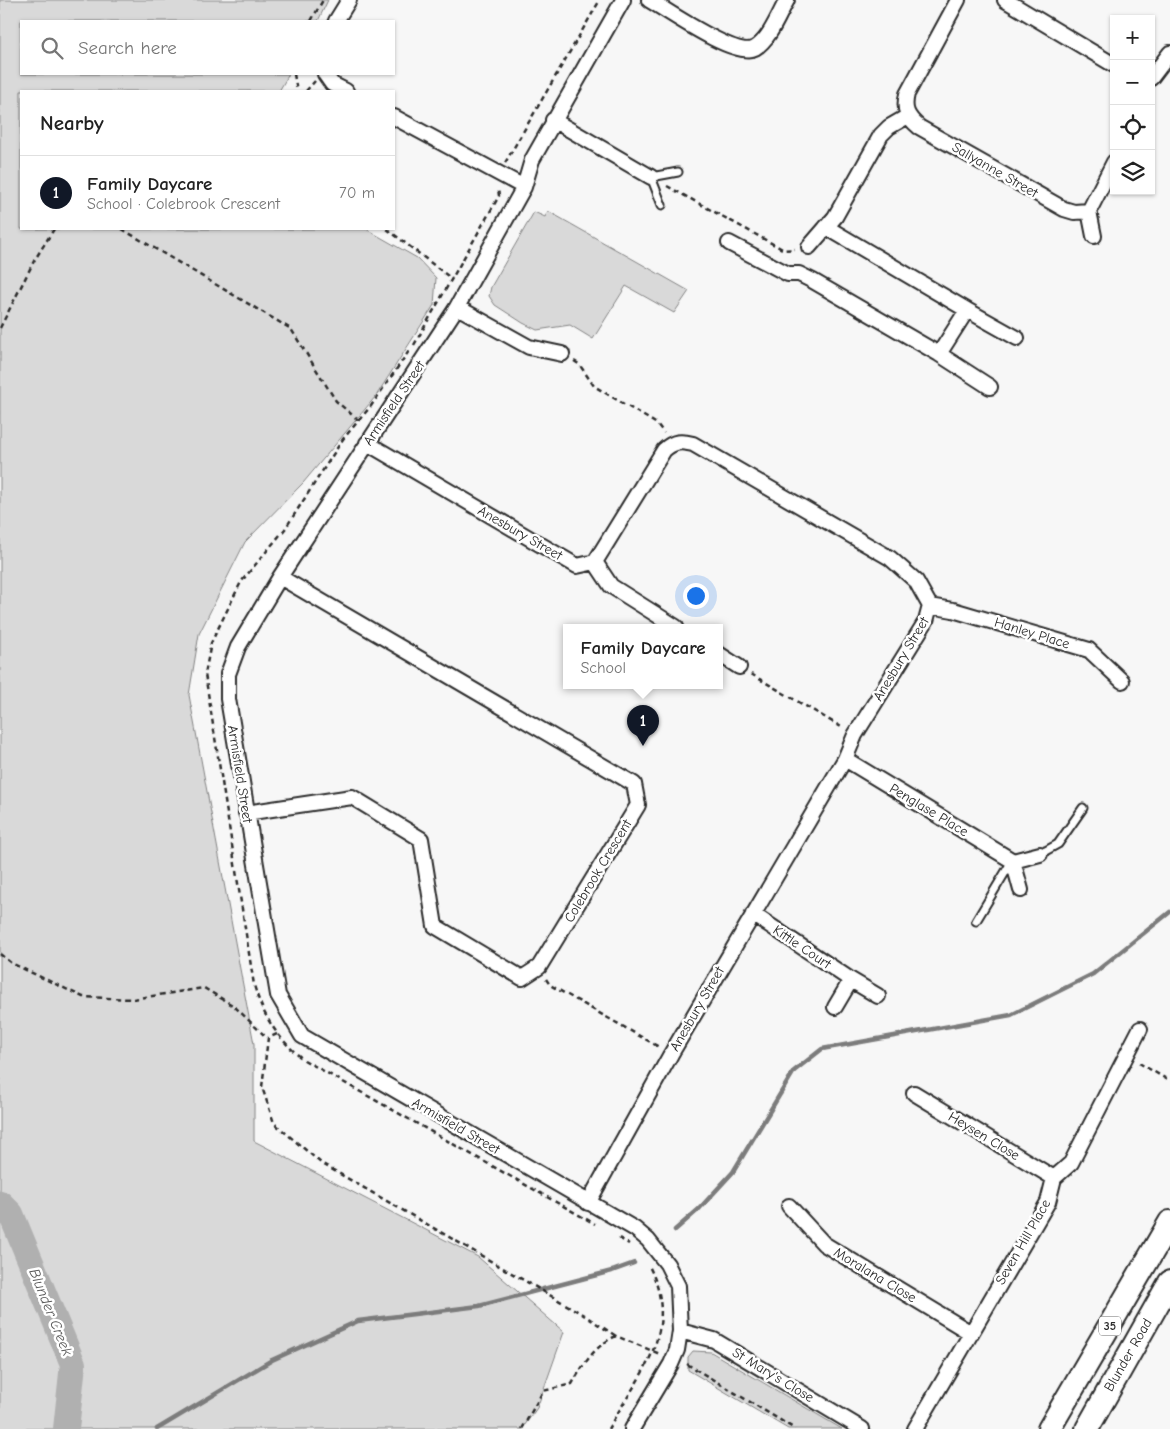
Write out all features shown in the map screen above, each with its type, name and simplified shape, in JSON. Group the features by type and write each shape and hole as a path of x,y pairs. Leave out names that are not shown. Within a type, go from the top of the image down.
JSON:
{"main road":[{"name":"35","path":"1049,1429 1170,1222"},
{"name":"Blunder Road","path":"1087,1429 1170,1282"}],"street":[{"path":"337,20 349,0"},
{"name":"Armisfield Street","path":"622,0 532,160 524,187 457,307 280,577 238,647 228,674 228,699 278,995 302,1036 588,1203 636,1229 648,1240 667,1264 678,1286 680,1331 675,1356 632,1429"},
{"path":"649,0 730,47 746,51 756,48 762,42 787,0"},
{"path":"809,247 835,216 881,135 889,127 908,116 905,105 907,94 958,0"},
{"path":"1005,0 1110,63"},
{"path":"1155,73 1170,53"},
{"path":"326,75 332,84 344,90"},
{"name":"Sallyanne Street","path":"908,116 919,127 1064,209 1074,212 1089,211"},
{"path":"395,118 524,187"},
{"path":"554,120 651,177"},
{"path":"1094,236 1089,211 1110,170"},
{"path":"826,227 1017,338"},
{"path":"729,243 788,274 799,274 813,281 939,354 990,387"},
{"path":"457,307 529,347 562,354"},
{"path":"939,354 967,310"},
{"name":"Anesbury Street","path":"588,1203 671,1054 844,759 855,735 926,621 930,606 916,582 890,558 694,444 683,441 672,443"},
{"name":"Anesbury Street","path":"367,443 577,566 595,562"},
{"path":"671,624 611,586 595,562 664,450 672,443"},
{"name":"Colebrook Crescent","path":"280,577 634,784 638,805 539,967"},
{"name":"Hanley Place","path":"930,606 953,610 1089,650 1122,681"},
{"path":"723,657 739,667"},
{"name":"Penglase Place","path":"844,759 1013,861"},
{"path":"246,813 352,798 421,839 435,926 522,978 539,967"},
{"path":"1021,890 1013,861 1040,854"},
{"name":"Kittle Court","path":"753,914 878,996"},
{"path":"835,1007 851,980"},
{"path":"1054,1178 1071,1163 1128,1057 1140,1029"},
{"name":"Heysen Close","path":"914,1094 1054,1178"},
{"name":"Seven Hill Place","path":"915,1429 1048,1202 1054,1178"},
{"name":"Moralana Close","path":"789,1206 824,1244 970,1333"},
{"name":"St Mary's Close","path":"680,1331 714,1340 862,1429"}],"lane":[{"path":"662,205 651,177 678,172"},
{"path":"1040,854 1058,844 1083,808"},
{"path":"976,921 1013,861"}],"path":[{"path":"312,20 323,0"},
{"path":"596,1224 304,1060 285,1044 277,1034 260,1005 254,985 205,674 206,662 220,622 241,582 285,530 343,439 412,347 499,196 496,179 498,174 600,0"},
{"path":"294,75 297,90"},
{"path":"651,177 784,250 809,247"},
{"path":"0,328 34,261 53,230"},
{"path":"124,230 291,329 336,401 359,420"},
{"path":"388,230 452,279"},
{"path":"562,354 579,364 594,386 656,424 672,443"},
{"path":"739,667 855,735"},
{"path":"0,954 10,963 83,997 133,999 204,988 234,1006 268,1039"},
{"path":"539,967 550,985 671,1054"},
{"path":"268,1039 277,1034"},
{"path":"268,1039 262,1087 274,1123 321,1163 579,1312 616,1336 653,1353 675,1356 684,1360 691,1369 795,1429"},
{"path":"1128,1057 1170,1081"},
{"path":"612,1233 634,1247"},
{"path":"608,1429 658,1342 662,1324 661,1306 655,1278 647,1262"},
{"path":"522,1429 543,1391 572,1384 587,1358 604,1341 616,1336"}],"shaded area":[{"path":"0,0 328,0 318,20 20,20 20,75 288,75 280,90 20,90 20,230 368,230 417,258 436,278 434,305 376,396 303,483 245,542 199,634 189,695 254,1044 254,1141 478,1257 564,1332 537,1408 522,1429 0,1429"},
{"path":"548,211 689,291 674,313 626,286 593,339 570,325 537,330 523,323 495,305 489,296 491,287 534,212 545,217"},
{"path":"693,1351 711,1352 842,1429 788,1429 688,1370 688,1357"}],"waterway":[{"path":"675,1230 699,1209 733,1172 794,1071 822,1049 1011,1015 1093,974 1170,912"},
{"name":"Blunder Creek","path":"0,1203 11,1214 73,1364 66,1429"},
{"path":"157,1429 272,1360 358,1321 479,1306 612,1271 634,1263"}],"place":[{"name":"Family Daycare","path":"643,746"}]}
